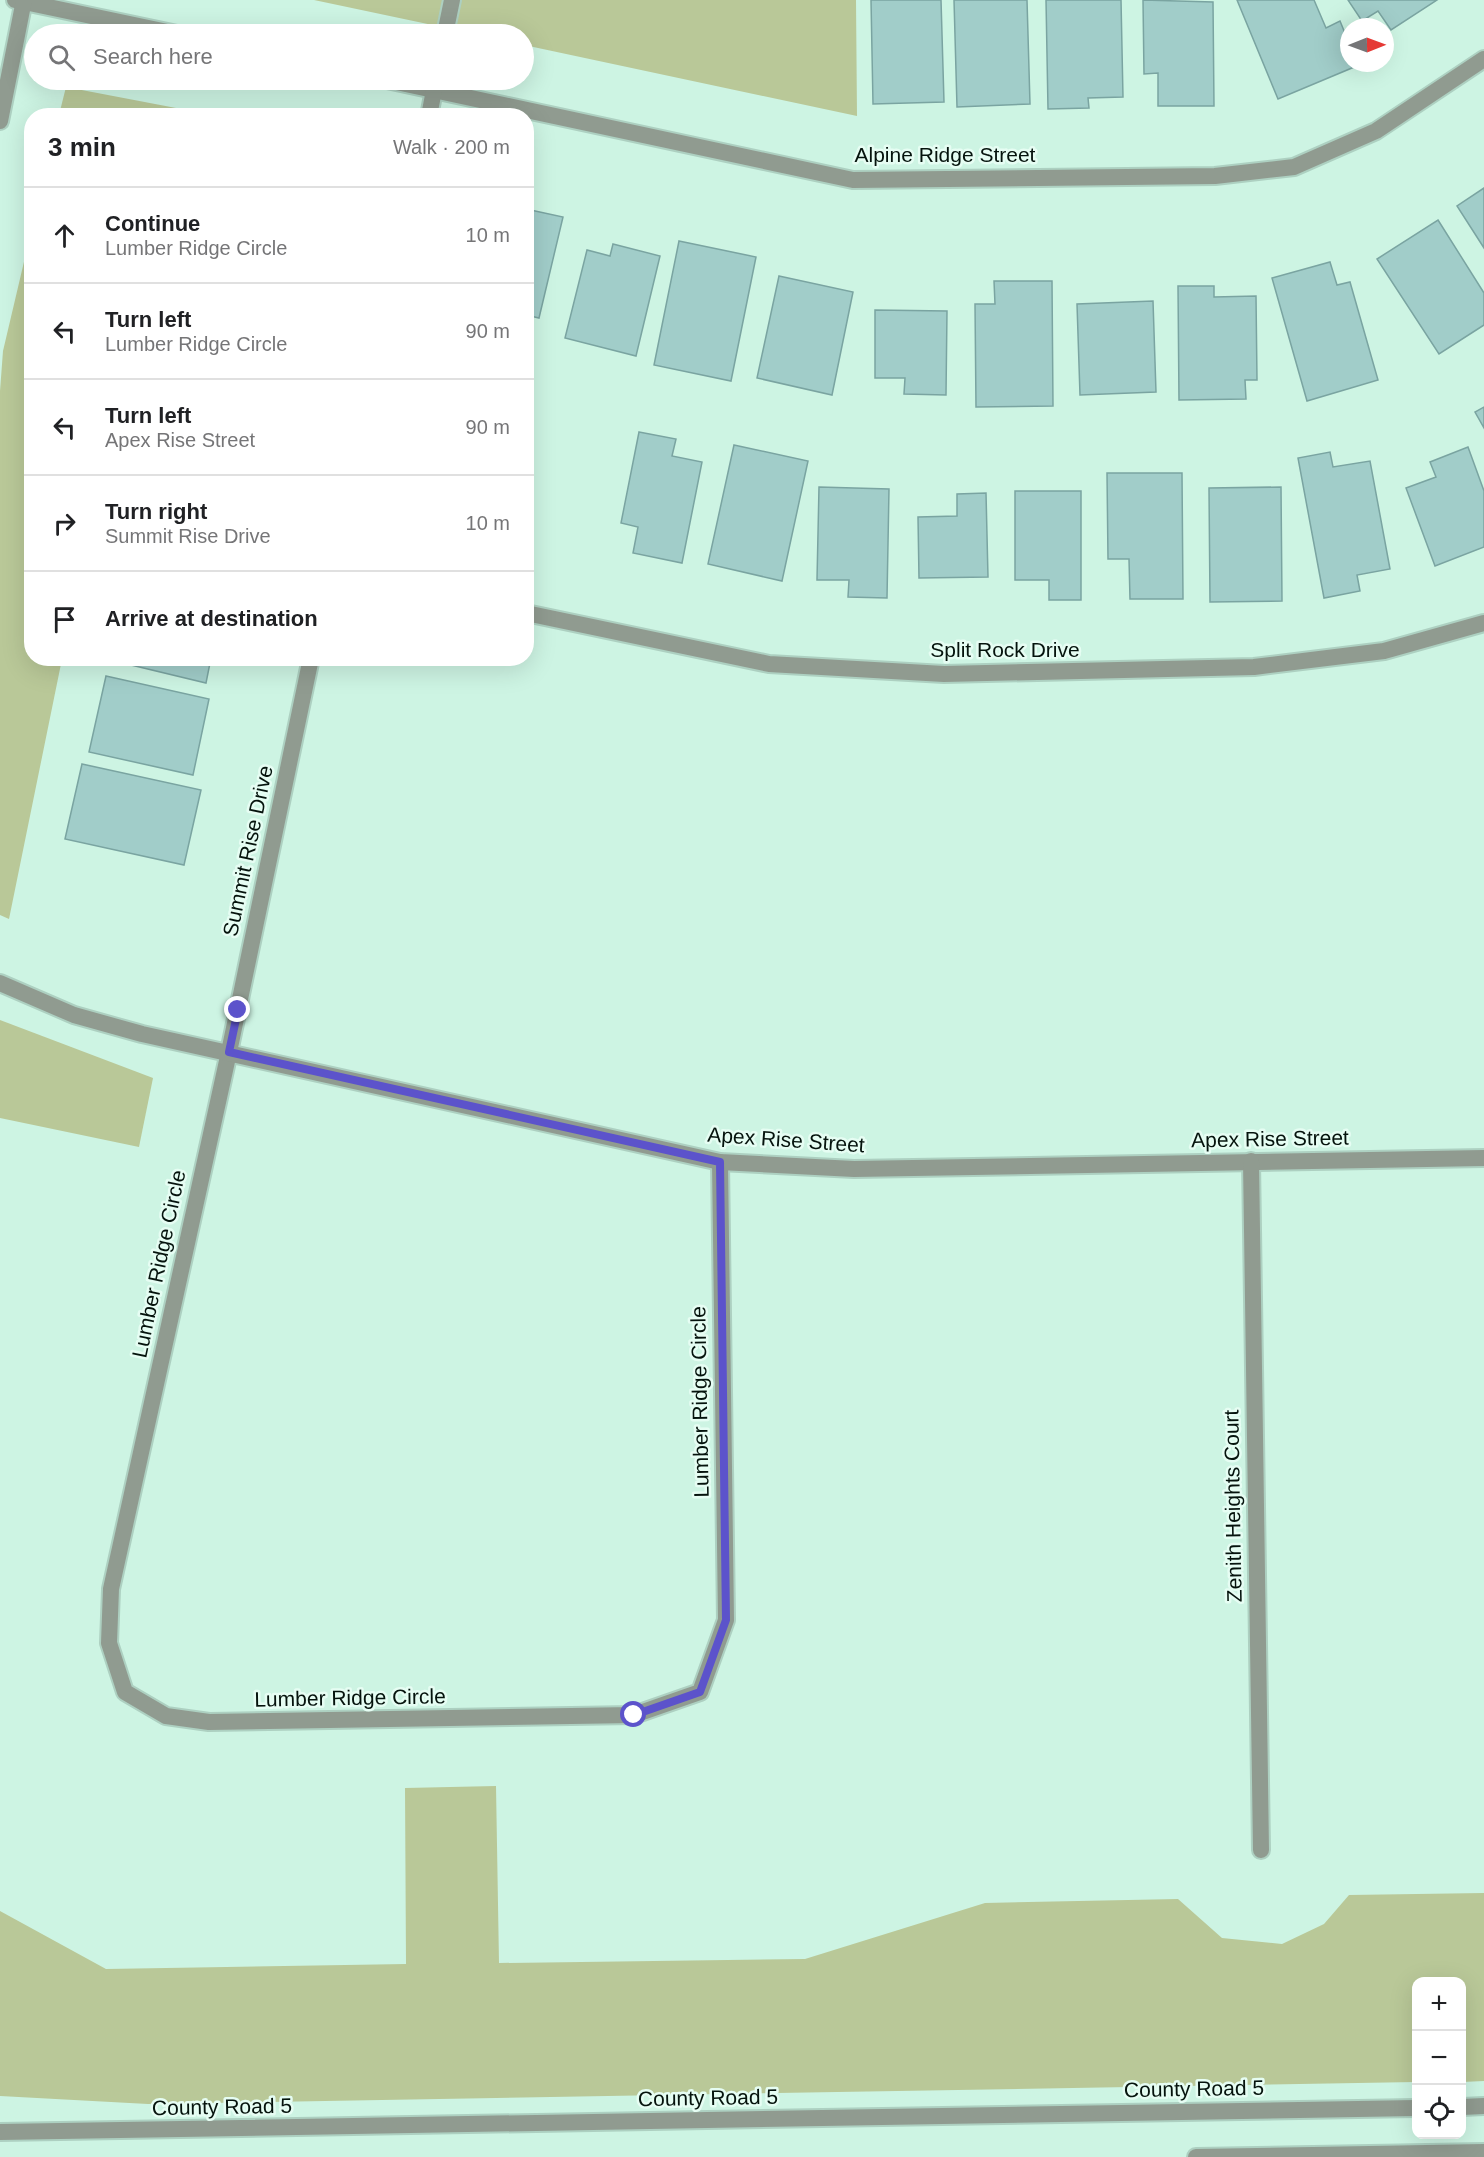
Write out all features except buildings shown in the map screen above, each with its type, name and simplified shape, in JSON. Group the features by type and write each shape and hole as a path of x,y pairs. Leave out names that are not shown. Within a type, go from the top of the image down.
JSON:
{"street":[{"path":"0,121 21,0 131,24"},
{"path":"447,24 452,0"},
{"name":"Alpine Ridge Street","path":"457,90 853,180 1215,176 1294,167 1376,131 1484,59"},
{"path":"431,108 434,90"},
{"name":"Split Rock Drive","path":"534,615 769,664 944,674 1254,667 1384,651 1484,623"},
{"name":"Summit Rise Drive","path":"229,1052 309,666"},
{"name":"Apex Rise Street","path":"0,983 74,1015 142,1034 720,1162 854,1169 1484,1158"},
{"name":"Lumber Ridge Circle","path":"229,1052 111,1588 109,1643 125,1692 166,1716 209,1722 634,1715 700,1692 726,1620 720,1162"},
{"name":"Zenith Heights Court","path":"1251,1161 1261,1850"},
{"path":"1466,2107 1484,2106"},
{"name":"County Road 5","path":"0,2132 1412,2108"},
{"path":"1196,2157 1484,2152"}],"green space":[{"path":"314,0 856,0 857,116 534,47 534,24 428,24"},
{"path":"65,90 82,90 176,108 61,108"},
{"path":"24,262 24,666 61,666 9,919 0,915 0,391 3,351"},
{"path":"0,1020 153,1078 139,1147 0,1118"},
{"path":"496,1786 499,1963 805,1959 985,1903 1178,1899 1222,1938 1282,1944 1324,1924 1349,1895 1484,1893 1484,2081 1466,2082 1466,1977 1412,1977 1412,2082 148,2104 0,2096 0,1911 106,1969 406,1964 405,1788"}],"route":[{"path":"238,1010 229,1052 720,1162 726,1620 700,1692 634,1715"}]}
